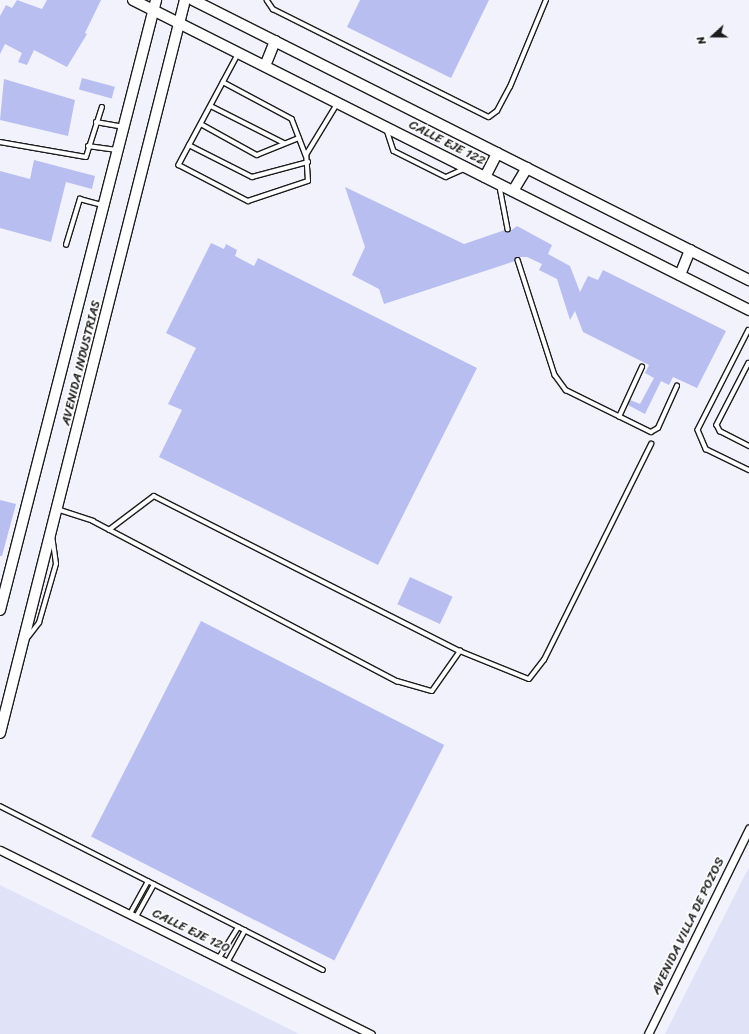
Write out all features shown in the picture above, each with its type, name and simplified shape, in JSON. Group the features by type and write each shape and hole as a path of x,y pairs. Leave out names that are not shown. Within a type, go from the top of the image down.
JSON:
{"main road":[{"name":"CALLE EJE 122","path":"133,0 749,310"},
{"name":"AVENIDA INDUSTRIAS","path":"0,610 156,0"},
{"name":"AVENIDA INDUSTRIAS","path":"0,733 185,0"},
{"name":"CALLE EJE 122","path":"193,0 749,280"},
{"path":"265,66 275,42"},
{"path":"485,177 497,153"},
{"path":"513,191 527,168"},
{"path":"680,275 690,250"}],"street":[{"name":"AVENIDA VILLA DE POZOS","path":"648,1034 749,829"},
{"name":"CALLE EJE 120","path":"0,850 370,1034"}],"lane":[{"path":"267,0 273,9 485,117 495,114 510,87 546,0"},
{"path":"224,82 287,115 296,124 299,138 308,162 310,174 305,185 248,201 179,165 239,54"},
{"path":"306,155 337,103"},
{"path":"211,106 284,143"},
{"path":"0,142 86,157 88,146 102,107"},
{"path":"96,122 124,127"},
{"path":"201,124 257,155 299,138"},
{"path":"386,127 394,151 446,177 467,168"},
{"path":"189,145 252,177 308,162"},
{"path":"88,146 118,150"},
{"path":"500,185 508,229"},
{"path":"66,246 80,199 104,205"},
{"path":"518,260 558,381 566,390 645,430 655,431 677,386"},
{"path":"749,330 698,430 706,449 749,470"},
{"path":"749,363 717,425 720,431 749,446"},
{"path":"619,417 642,367"},
{"path":"110,530 154,496 460,651 528,678 544,660 651,444"},
{"path":"57,509 110,530 397,681 432,691 460,651"},
{"path":"0,806 323,970"},
{"path":"133,916 148,882"},
{"path":"133,916 154,885"},
{"path":"218,958 238,927"},
{"path":"227,962 245,931"}],"shaded area":[{"path":"749,867 749,1034 665,1034"},
{"path":"0,885 299,1034 0,1034"}],"building":[{"path":"17,0 42,9 47,0 101,0 85,33 87,34 67,67 34,50 27,65 18,62 22,53 5,44 0,54 0,16 6,5 12,8"},
{"path":"360,0 489,0 451,78 347,27"},
{"path":"82,78 115,87 112,98 79,90"},
{"path":"4,79 75,100 68,136 0,120"},
{"path":"34,160 95,176 92,189 66,182 51,242 0,228 0,171 30,179"},
{"path":"345,187 464,244 505,230 509,232 517,226 552,245 548,254 570,266 580,292 588,276 598,280 603,270 726,331 697,388 673,377 669,385 661,381 645,414 628,405 630,400 640,404 654,378 645,373 649,365 583,332 575,311 570,320 557,279 539,270 542,264 527,257 517,257 515,261 384,304 379,289 352,275 365,247"},
{"path":"211,243 224,249 226,244 237,250 235,256 254,266 258,258 477,368 378,565 159,457 182,410 168,404 196,348 166,333"},
{"path":"0,500 16,504 2,556 0,556"},
{"path":"410,577 453,597 440,624 397,604"},
{"path":"201,621 444,745 334,961 91,837"}]}
